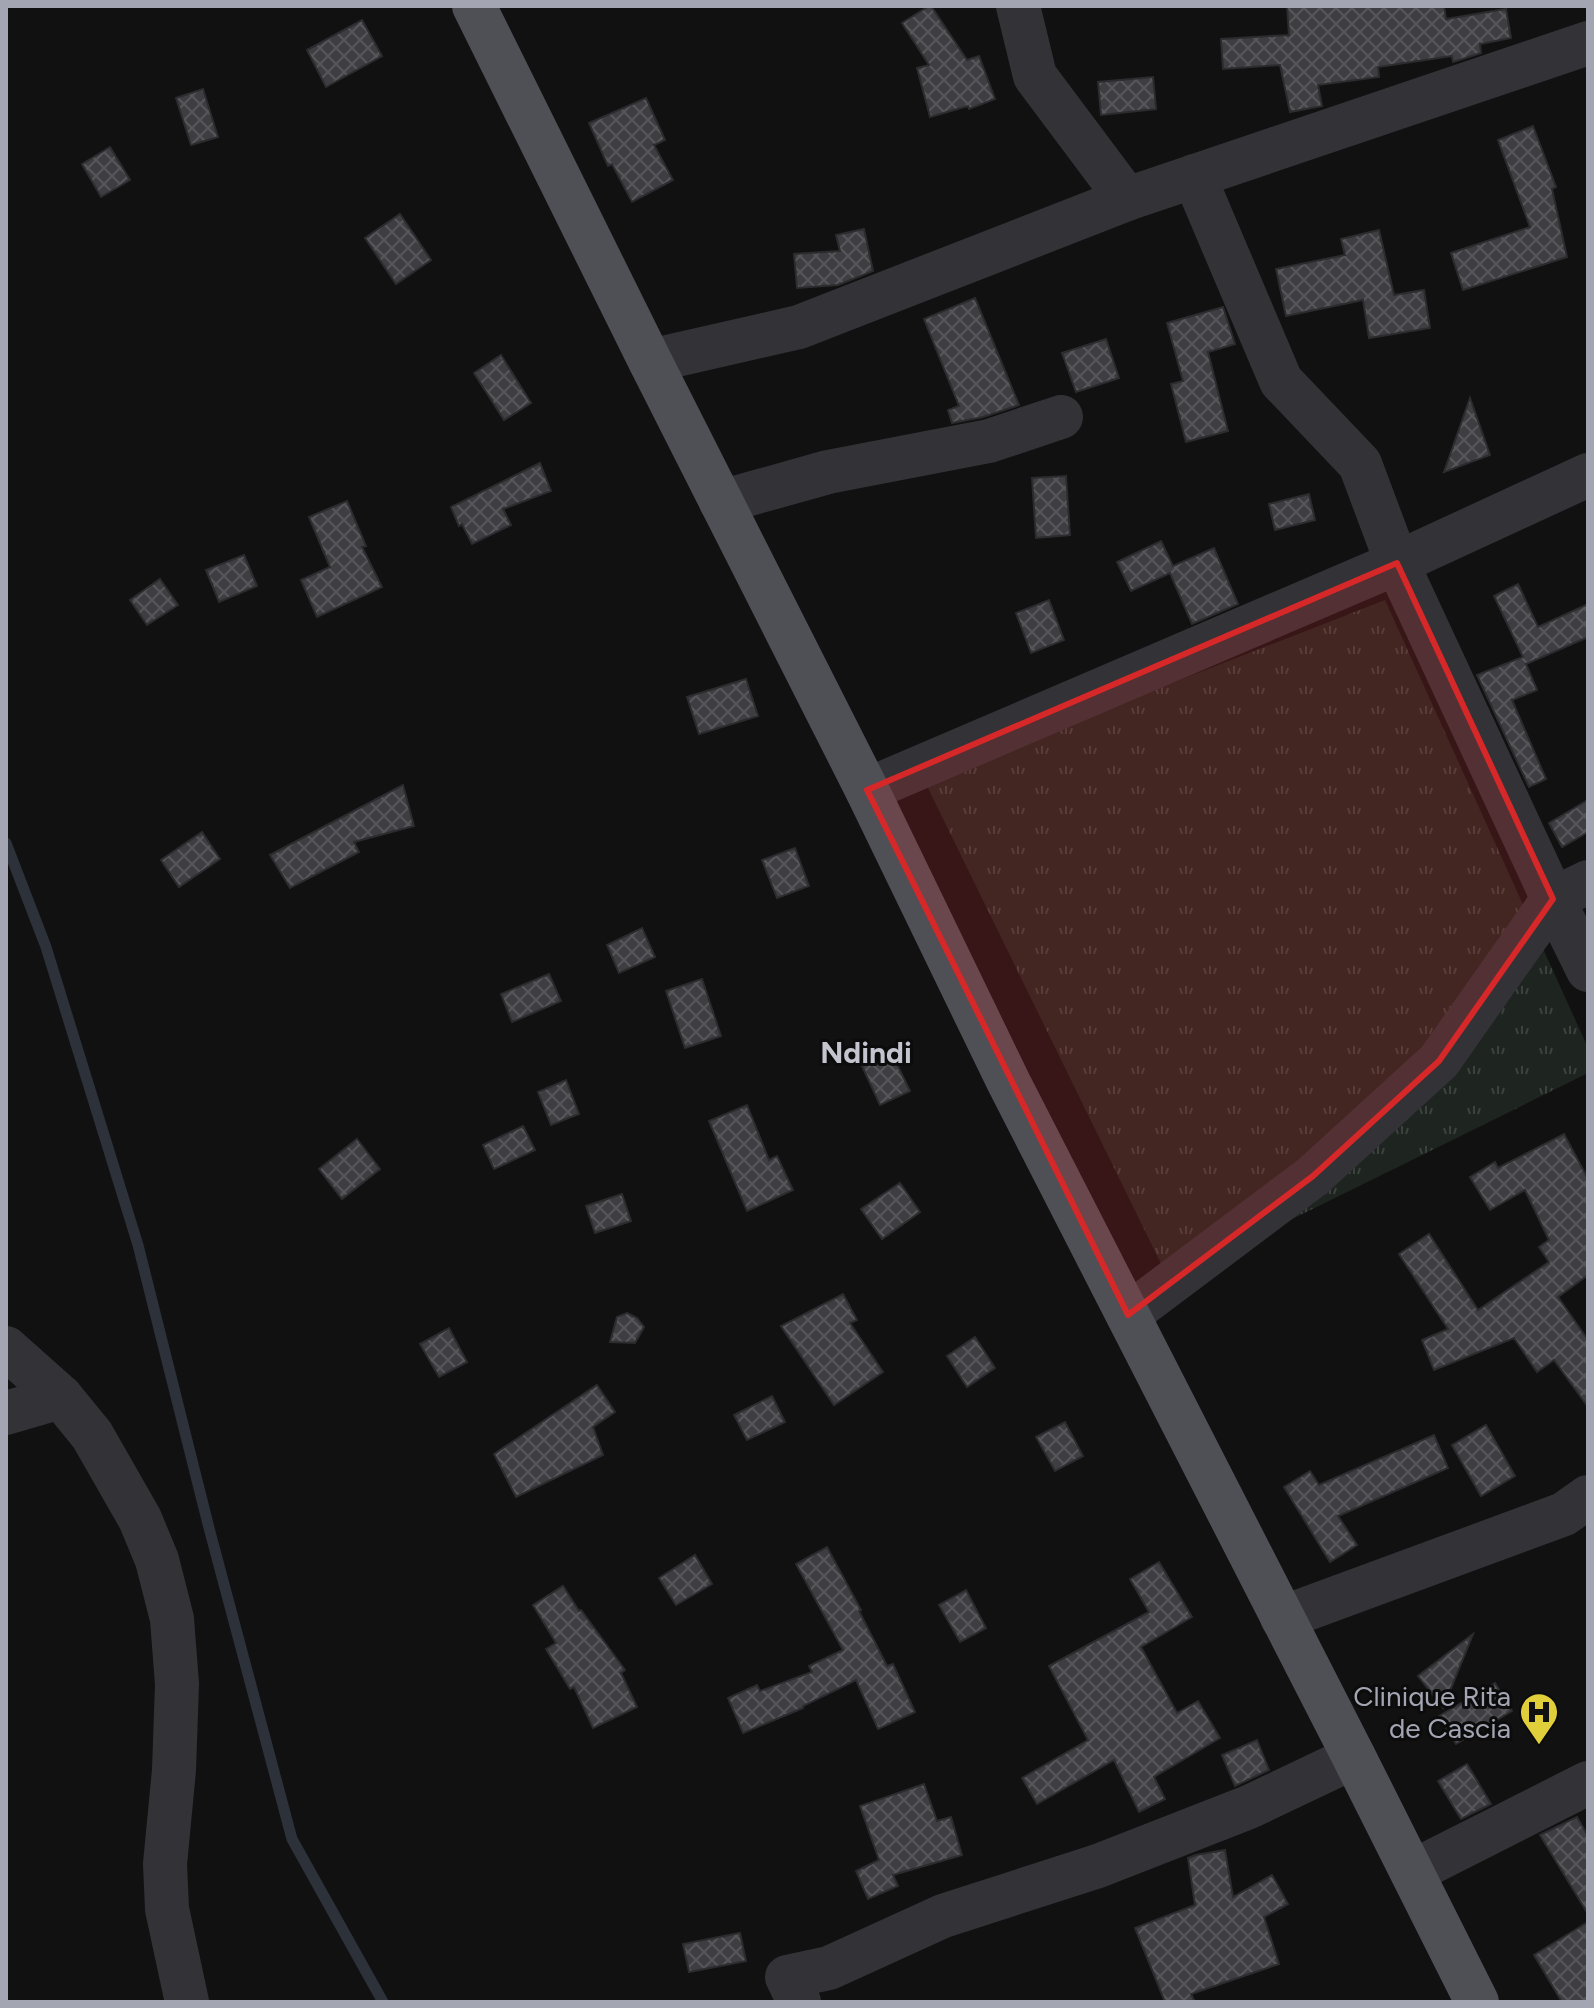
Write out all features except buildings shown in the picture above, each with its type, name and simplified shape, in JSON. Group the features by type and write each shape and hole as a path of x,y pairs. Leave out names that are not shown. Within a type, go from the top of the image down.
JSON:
{"main road":[{"path":"474,6 867,790 1008,1081 1477,2002"}],"street":[{"path":"1018,6 1035,76 1127,199"},
{"path":"650,361 799,327 1127,199 1588,43"},
{"path":"1194,176 1281,381 1360,464 1397,563 1570,890 1588,970"},
{"path":"721,502 828,472 989,441 1061,417"},
{"path":"867,790 1397,563 1588,475"},
{"path":"1128,1315 1313,1176 1439,1061 1570,890"},
{"path":"6,1348 61,1397 92,1435 140,1519 157,1560 172,1619 177,1684 174,1770 165,1864 167,1909 187,2002"},
{"path":"6,1413 61,1397"},
{"path":"1282,1618 1564,1514 1588,1497"},
{"path":"799,2002 787,1977 829,1968 943,1916 1098,1866 1249,1807 1354,1757"},
{"path":"1412,1872 1588,1783"}],"highlighted area":[{"path":"1397,563 1553,899 1439,1061 1313,1176 1128,1315 867,790"}],"green space":[{"path":"1385,600 1588,1048 1588,1073 1169,1280 924,780"}],"waterway":[{"path":"6,843 46,947 138,1245 292,1839 383,2002"}],"place":[{"name":"Clinique Rita de Cascia","path":"1539,1746"}],"district":[{"name":"Ndindi","path":"866,1053"}]}
